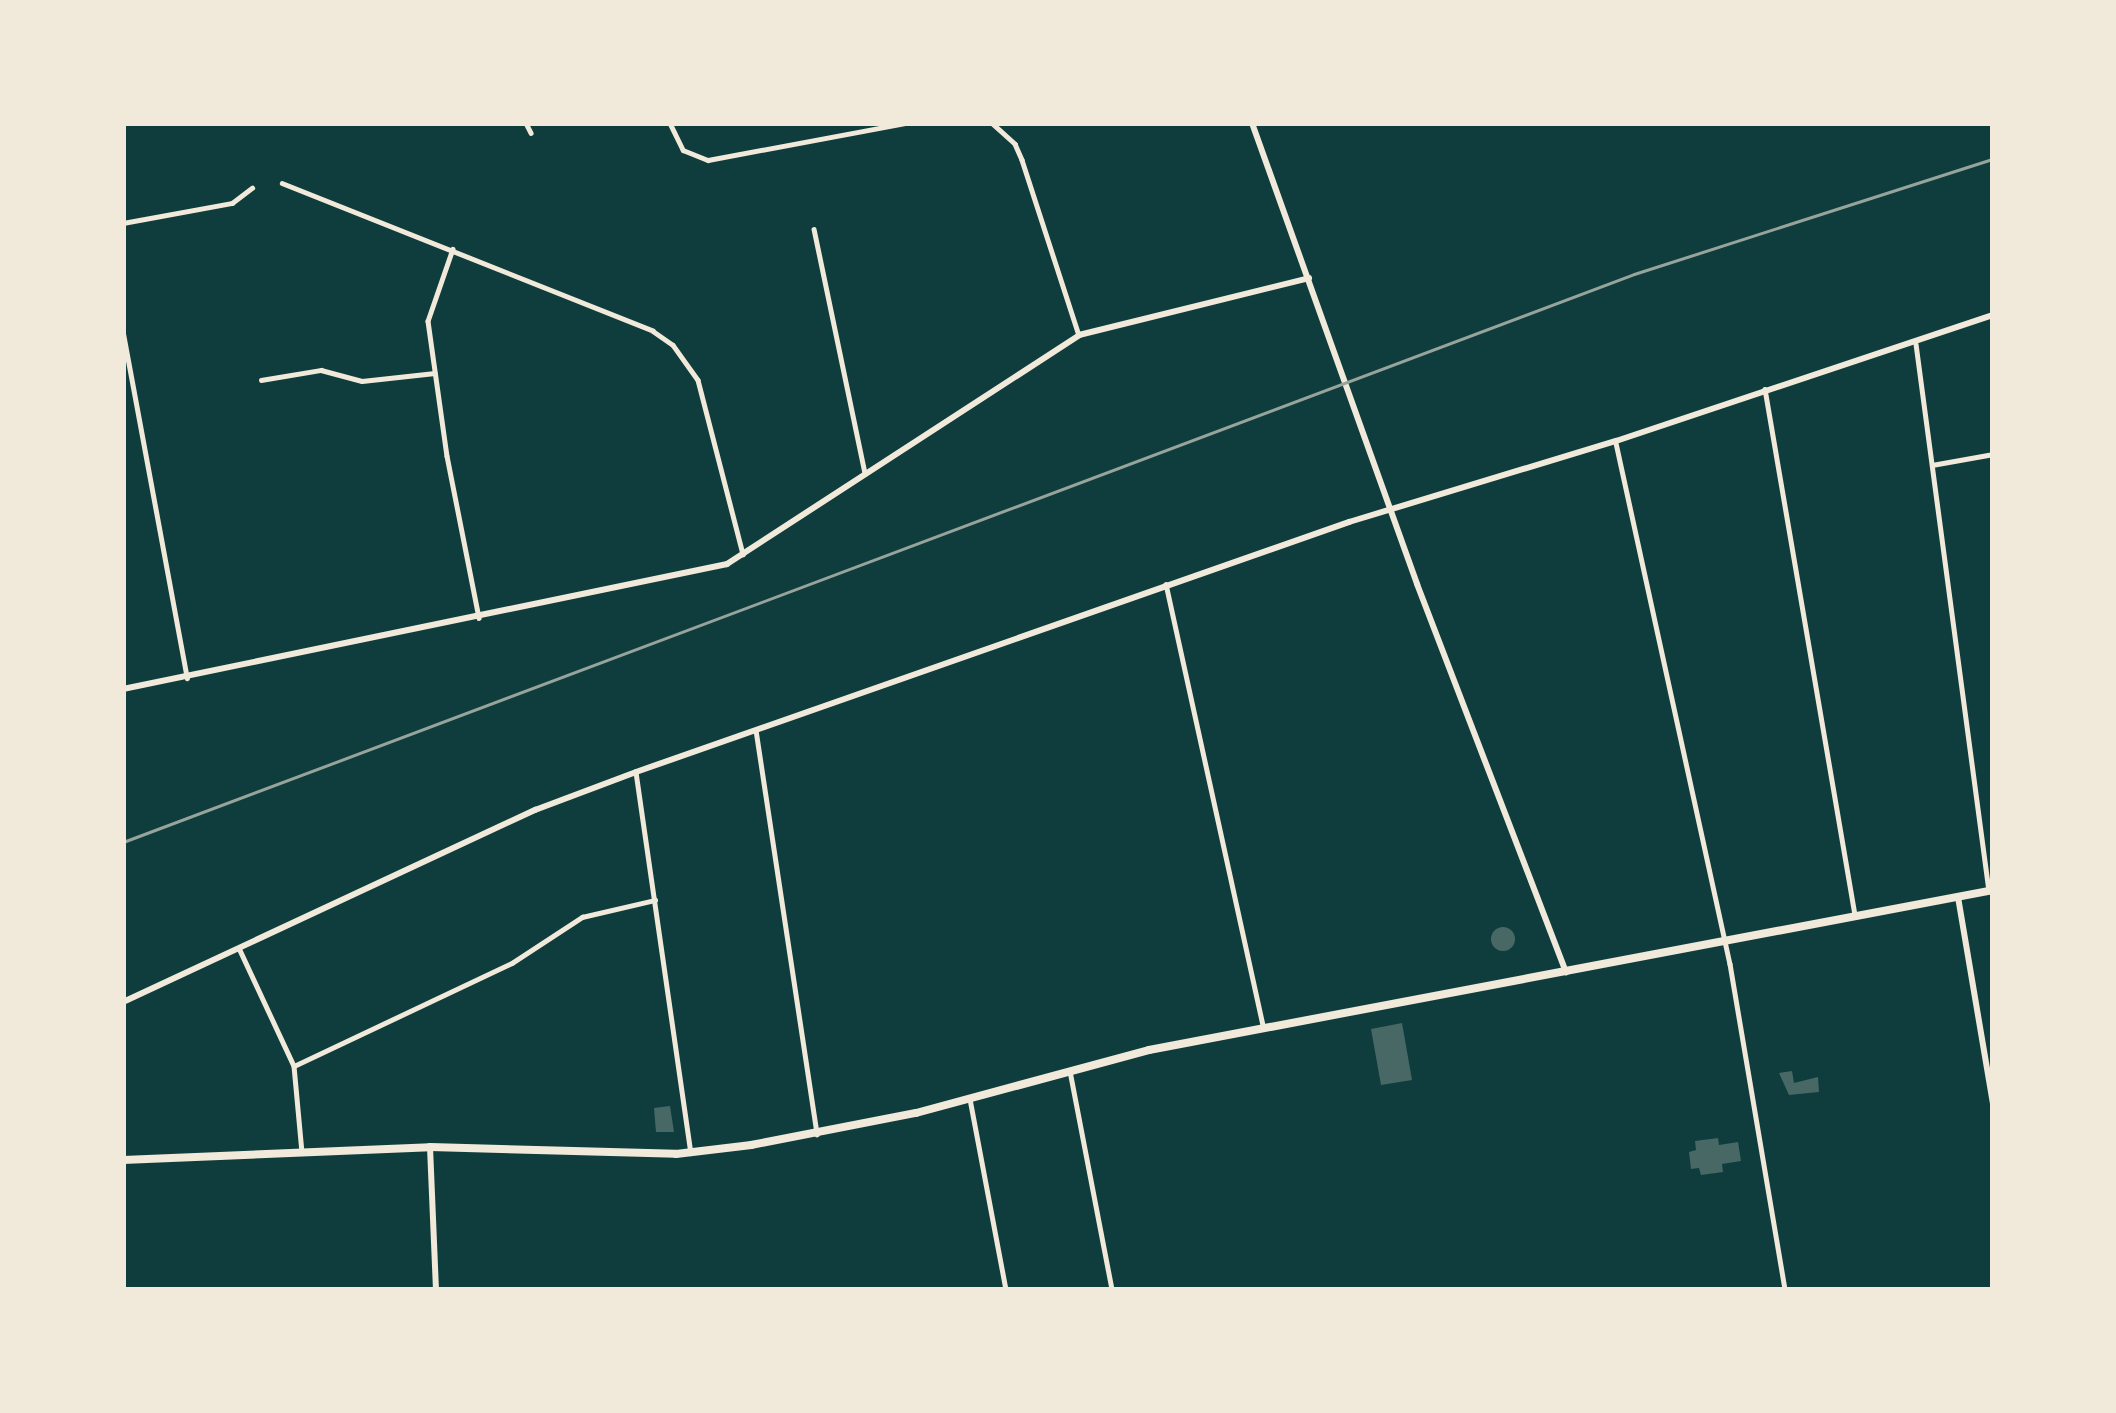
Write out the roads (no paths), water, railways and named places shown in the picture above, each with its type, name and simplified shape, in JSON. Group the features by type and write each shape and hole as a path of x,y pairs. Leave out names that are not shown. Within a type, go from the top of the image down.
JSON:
{"main road":[{"path":"1252,123 1566,972"},
{"path":"123,689 702,573 744,555 1079,335 1310,278"},
{"path":"123,1002 536,810 636,772 1393,507 1616,441 1993,315"},
{"path":"123,1160 430,1147 691,1153 818,1135 1070,1070 1264,1028 1991,891"},
{"path":"1958,897 1993,1103"},
{"path":"430,1147 436,1290"}],"street":[{"path":"526,123 531,133"},
{"path":"670,123 683,150 708,160 905,123"},
{"path":"846,123 850,134"},
{"path":"992,123 1015,144 1022,160 1079,335"},
{"path":"282,183 653,331 673,345 698,380 744,555"},
{"path":"123,223 232,203 252,188"},
{"path":"814,229 865,474"},
{"path":"453,249 428,321 479,618"},
{"path":"123,331 127,381 187,678"},
{"path":"1915,340 1991,891"},
{"path":"261,380 321,370 362,381 435,373"},
{"path":"1765,388 1856,917"},
{"path":"1616,441 1724,944 1785,1290"},
{"path":"1932,465 1993,454"},
{"path":"1166,584 1264,1028"},
{"path":"756,730 818,1135"},
{"path":"636,772 691,1153"},
{"path":"294,1066 512,964 582,917 655,900"},
{"path":"238,947 294,1066 302,1152"},
{"path":"1070,1070 1112,1290"},
{"path":"970,1099 1006,1290"}],"railway":[{"path":"123,842 1634,274 1993,159"}]}
